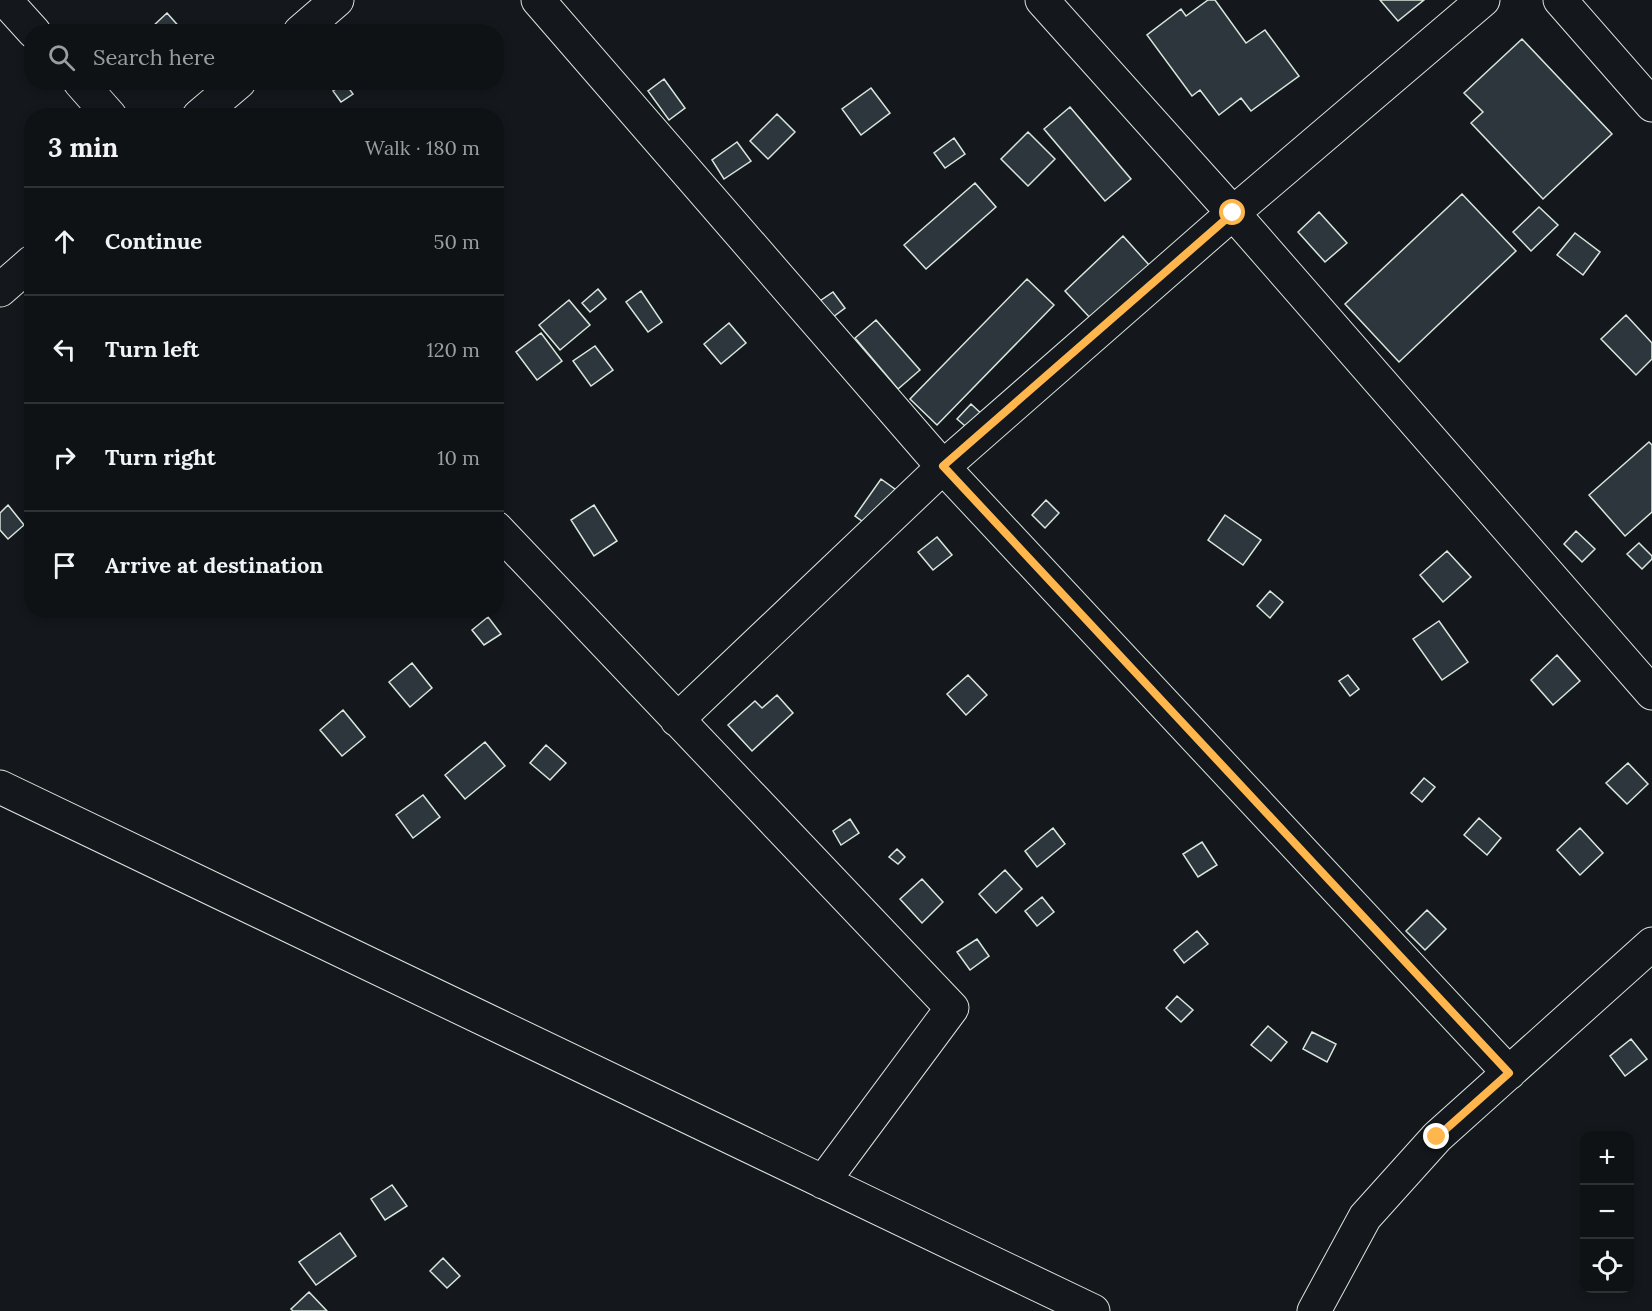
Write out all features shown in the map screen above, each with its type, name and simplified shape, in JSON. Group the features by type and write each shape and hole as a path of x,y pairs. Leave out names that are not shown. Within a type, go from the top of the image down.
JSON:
{"street":[{"path":"5,0 27,24"},
{"path":"309,24 337,0"},
{"path":"538,0 943,466 1509,1073"},
{"path":"1042,0 1233,213 1652,693"},
{"path":"677,720 943,466 1233,213 1483,0"},
{"path":"1560,0 1652,105"},
{"path":"87,90 103,108"},
{"path":"208,108 230,90"},
{"path":"0,290 24,269"},
{"path":"504,536 952,1008 823,1182"},
{"path":"0,787 1093,1311"},
{"path":"1314,1311 1365,1217 1437,1137 1652,944"}],"building":[{"path":"1208,0 1215,0 1246,43 1265,30 1299,76 1251,111 1241,98 1219,115 1200,90 1192,96 1147,35 1181,9 1186,16"},
{"path":"1380,0 1424,0 1398,21"},
{"path":"167,13 177,24 155,24"},
{"path":"1522,39 1612,134 1543,199 1471,123 1483,112 1464,93"},
{"path":"664,79 685,108 669,120 648,91"},
{"path":"871,88 890,113 861,135 842,109"},
{"path":"350,90 353,94 341,102 333,91"},
{"path":"1070,107 1131,179 1105,201 1044,129"},
{"path":"777,114 795,132 768,159 750,141"},
{"path":"1028,132 1055,159 1028,186 1001,159"},
{"path":"954,138 965,154 945,168 934,153"},
{"path":"737,142 751,161 724,179 712,160"},
{"path":"975,183 996,207 926,269 904,245"},
{"path":"1462,194 1516,251 1399,362 1345,304"},
{"path":"1539,207 1558,225 1531,251 1513,232"},
{"path":"1319,212 1347,243 1325,262 1298,232"},
{"path":"1575,233 1600,252 1583,275 1557,255"},
{"path":"1123,236 1150,266 1093,321 1065,291"},
{"path":"1027,279 1054,305 937,425 910,399"},
{"path":"598,289 606,299 590,312 582,303"},
{"path":"641,291 662,322 648,332 626,302"},
{"path":"833,292 845,308 829,320 817,303"},
{"path":"569,300 590,325 560,350 539,325"},
{"path":"1626,315 1652,343 1652,359 1636,375 1601,339"},
{"path":"876,320 920,370 898,389 855,338"},
{"path":"729,323 746,343 721,364 704,344"},
{"path":"541,333 562,361 537,380 516,352"},
{"path":"595,346 613,370 591,386 573,361"},
{"path":"971,404 985,417 971,431 957,419"},
{"path":"1649,442 1652,445 1652,512 1625,536 1589,495"},
{"path":"881,479 899,492 873,529 855,516"},
{"path":"1046,500 1059,513 1045,528 1032,515"},
{"path":"8,505 24,525 8,539 0,530 0,513"},
{"path":"594,505 617,541 594,556 571,520"},
{"path":"1225,515 1261,540 1243,565 1208,540"},
{"path":"1576,531 1595,549 1582,562 1564,544"},
{"path":"937,537 952,555 933,570 918,552"},
{"path":"1639,543 1652,556 1652,559 1642,569 1627,554"},
{"path":"1447,551 1471,577 1443,602 1420,575"},
{"path":"1270,591 1283,602 1270,618 1257,606"},
{"path":"489,618 501,634 484,645 472,630"},
{"path":"1439,621 1468,662 1442,680 1413,639"},
{"path":"1557,655 1580,681 1553,705 1531,680"},
{"path":"412,663 432,688 410,707 389,682"},
{"path":"968,675 987,695 966,715 947,694"},
{"path":"1348,675 1359,689 1350,696 1339,681"},
{"path":"777,695 793,713 752,751 728,725 755,701 762,708"},
{"path":"343,710 365,737 342,756 320,730"},
{"path":"485,742 505,766 465,799 445,775"},
{"path":"546,745 566,763 550,780 530,763"},
{"path":"1628,763 1648,784 1627,804 1606,783"},
{"path":"1424,778 1435,787 1422,802 1411,793"},
{"path":"423,795 440,817 413,838 396,815"},
{"path":"1479,818 1501,838 1487,855 1464,835"},
{"path":"850,819 859,833 841,845 833,831"},
{"path":"1053,828 1065,844 1037,867 1025,851"},
{"path":"1580,828 1603,853 1580,875 1557,850"},
{"path":"1202,842 1217,865 1198,877 1183,854"},
{"path":"897,849 905,857 898,864 889,857"},
{"path":"1005,870 1022,889 996,913 979,894"},
{"path":"922,879 943,902 922,923 900,899"},
{"path":"1042,897 1054,912 1037,926 1025,911"},
{"path":"1427,910 1446,929 1425,950 1406,931"},
{"path":"1197,931 1208,944 1184,963 1174,950"},
{"path":"977,939 989,956 970,970 957,952"},
{"path":"1177,996 1193,1010 1181,1022 1166,1008"},
{"path":"1268,1026 1287,1042 1271,1061 1251,1045"},
{"path":"1312,1032 1336,1044 1327,1062 1303,1049"},
{"path":"1631,1039 1647,1059 1625,1076 1610,1056"},
{"path":"392,1185 407,1206 385,1220 371,1199"},
{"path":"340,1233 356,1256 316,1285 299,1262"},
{"path":"443,1258 460,1276 447,1288 430,1271"},
{"path":"309,1292 327,1311 293,1311 291,1309"}],"route":[{"path":"1233,213 943,466 1509,1073 1437,1137"}]}
